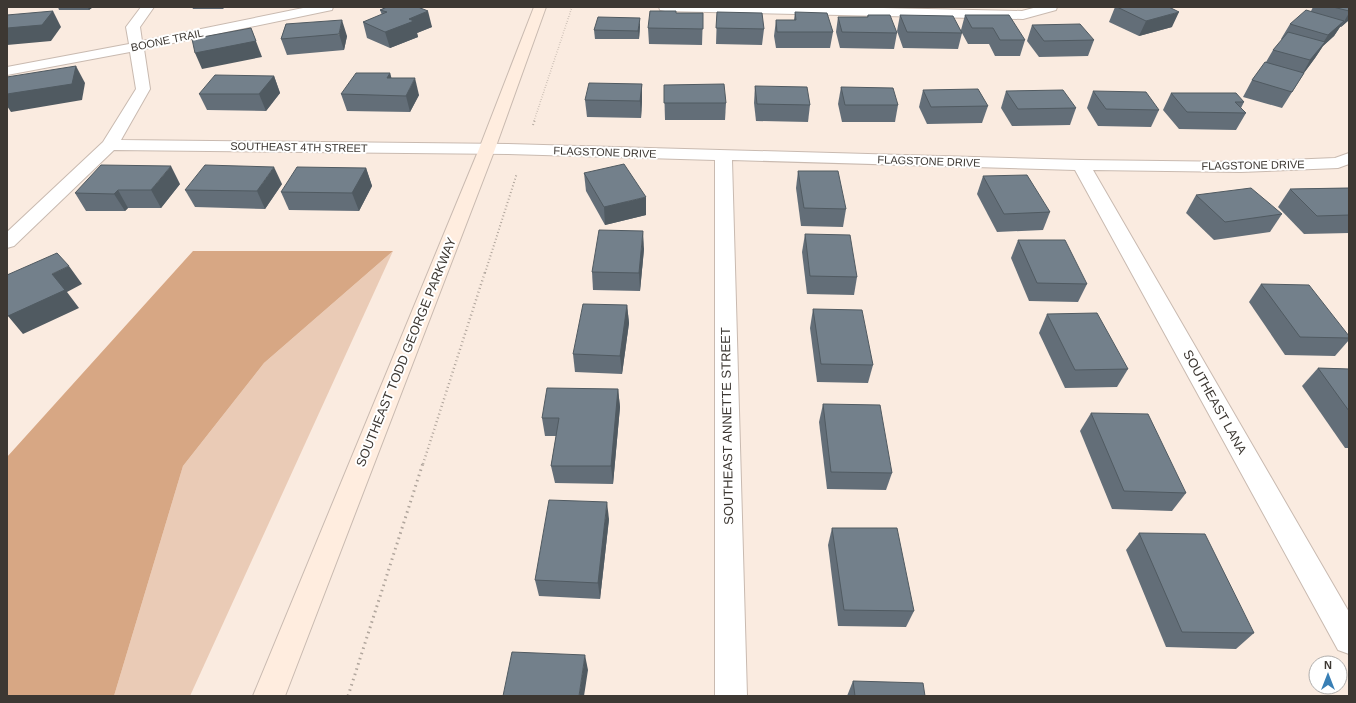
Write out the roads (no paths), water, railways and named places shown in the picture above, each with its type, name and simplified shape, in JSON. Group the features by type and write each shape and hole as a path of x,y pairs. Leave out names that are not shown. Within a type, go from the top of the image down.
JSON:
{"main road":[{"name":"SOUTHEAST TODD GEORGE PARKWAY","path":"269,696 497,149 540,7"}],"street":[{"path":"7,242 110,145 143,89 133,27 148,7"},
{"name":"BOONE TRAIL","path":"7,71 77,59 327,7"},
{"path":"665,7 1023,15 1051,7"},
{"name":"SOUTHEAST 4TH STREET","path":"110,145 497,149"},
{"name":"FLAGSTONE DRIVE","path":"497,149 1081,165 1240,167 1338,163 1349,158"},
{"name":"SOUTHEAST ANNETTE STREET","path":"723,155 731,696"},
{"name":"SOUTHEAST LANA","path":"1081,165 1349,640"}]}
